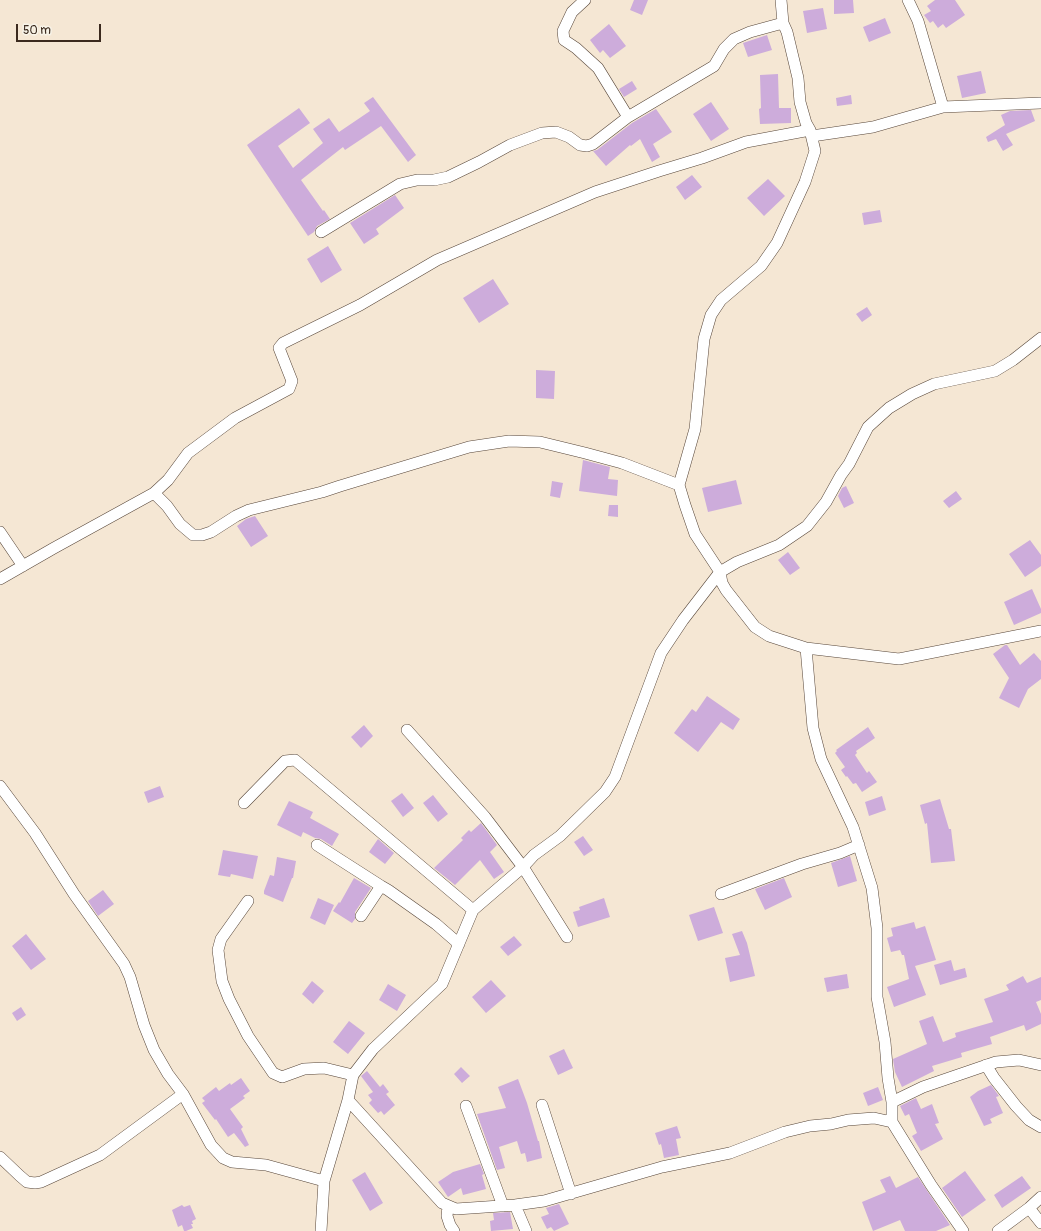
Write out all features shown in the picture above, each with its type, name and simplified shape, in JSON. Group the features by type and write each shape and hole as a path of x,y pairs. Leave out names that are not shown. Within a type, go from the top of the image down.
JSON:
{"street":[{"path":"585,0 572,12 562,31 564,40 576,48 598,68 628,117"},
{"path":"781,0 783,23 787,32 798,78 800,102 806,124 811,133 815,151 805,182 777,243 761,266 721,300 711,315 704,339 695,430 679,485 695,534 720,572 722,583 726,590 755,627 768,636 806,648 899,659 1041,631"},
{"path":"908,0 918,21 943,107"},
{"path":"321,232 400,184 417,180 434,180 448,177 510,145 542,133 556,132 569,137 580,145 587,146 593,144 628,117 714,66 724,48 734,39 750,32 783,23"},
{"path":"0,580 54,548 154,493 168,480 188,453 235,418 289,389 292,381 279,348 283,343 360,305 437,260 595,192 702,158 746,142 811,133 873,127 943,107 1041,103"},
{"path":"321,1231 324,1181 348,1100 353,1075 373,1049 442,984 473,910 523,867 534,855 560,836 605,792 615,777 661,653 683,620 720,572 737,562 779,545 807,526 826,502 849,464 868,426 889,408 912,394 934,384 995,371 1013,360 1041,338"},
{"path":"154,493 167,506 180,524 193,535 202,535 211,532 236,516 249,510 322,492 469,447 509,441 540,442 584,453 622,463 679,485"},
{"path":"0,532 23,566"},
{"path":"806,648 813,728 821,759 844,807 859,845 872,888 877,928 877,997 885,1042 892,1102 892,1122 931,1185 963,1231"},
{"path":"407,730 485,817 523,867 567,937"},
{"path":"244,803 285,761 295,760 473,910"},
{"path":"0,786 35,833 74,894 124,964 130,977 144,1025 154,1050 168,1074 183,1094 211,1145 223,1158 232,1162 266,1165 324,1181"},
{"path":"317,845 388,890 436,924 459,944"},
{"path":"722,894 802,864 840,853 859,845"},
{"path":"361,916 381,886"},
{"path":"248,901 221,939 218,950 222,981 229,1000 248,1036 273,1073 282,1077 304,1069 324,1068 353,1075"},
{"path":"892,1102 923,1086 996,1062 1019,1060 1041,1065"},
{"path":"986,1065 994,1078 1016,1106 1029,1120 1041,1127"},
{"path":"0,1157 27,1182 41,1182 100,1156 183,1094"},
{"path":"348,1100 442,1203 456,1209 515,1206 544,1201 662,1167 730,1153 785,1132 810,1126 831,1124 848,1120 874,1118 892,1122"},
{"path":"542,1105 571,1194"},
{"path":"466,1106 503,1206"},
{"path":"998,1231 1041,1197"},
{"path":"448,1206 447,1216 454,1231"},
{"path":"515,1206 526,1231"},
{"path":"1029,1208 1041,1223"}],"building":[{"path":"634,0 648,0 642,15 630,10"},
{"path":"834,0 853,0 854,13 834,14"},
{"path":"935,0 955,0 965,15 946,28 943,24 938,28 933,21 930,23 924,15 931,11 927,6"},
{"path":"823,8 827,29 807,33 803,11"},
{"path":"885,18 891,33 869,42 863,27"},
{"path":"609,24 626,46 610,58 603,50 600,53 590,40"},
{"path":"767,35 772,50 748,57 743,43"},
{"path":"981,71 986,93 962,98 957,76"},
{"path":"778,74 779,108 791,108 791,123 760,124 760,75"},
{"path":"632,81 637,89 624,97 619,89"},
{"path":"851,95 852,104 837,106 836,98"},
{"path":"373,97 416,155 408,162 381,126 345,150 343,147 301,180 330,219 317,226 314,232 308,236 247,145 299,108 310,123 278,146 293,168 323,143 313,129 329,118 339,132 370,111 364,103"},
{"path":"711,102 729,129 711,141 693,114"},
{"path":"656,109 672,132 653,144 660,157 652,162 640,139 631,146 630,145 606,166 593,151 597,150 632,123"},
{"path":"1031,110 1035,121 1006,134 1013,145 1003,151 996,139 988,142 986,137 1005,125 1001,115 1010,111"},
{"path":"692,175 702,187 685,200 676,187"},
{"path":"768,179 785,196 764,216 747,198"},
{"path":"395,195 404,208 376,229 379,234 364,244 350,223"},
{"path":"880,210 882,222 864,225 862,213"},
{"path":"328,246 342,270 321,283 307,259"},
{"path":"493,279 509,304 479,323 463,298"},
{"path":"867,307 872,315 862,322 856,314"},
{"path":"536,370 555,371 554,399 536,398"},
{"path":"583,460 610,467 608,479 618,480 617,496 579,491"},
{"path":"736,480 742,504 708,512 702,488"},
{"path":"552,481 563,483 560,498 550,496"},
{"path":"846,486 854,503 844,508 838,496 842,488"},
{"path":"956,491 962,499 949,508 943,501"},
{"path":"609,505 618,505 618,517 608,516"},
{"path":"255,516 268,536 251,547 237,526 246,519"},
{"path":"1030,540 1041,555 1041,566 1025,577 1009,554"},
{"path":"788,552 800,568 790,575 778,560"},
{"path":"1032,589 1041,609 1041,613 1014,625 1004,602"},
{"path":"1007,645 1020,665 1034,653 1041,661 1041,679 1028,689 1019,708 999,698 1009,678 993,654"},
{"path":"707,696 740,719 733,730 721,722 698,752 674,733 692,709 696,712"},
{"path":"364,725 373,736 361,748 351,737"},
{"path":"868,727 875,738 856,751 857,753 855,755 867,773 869,771 877,782 862,792 856,783 853,784 841,770 845,767 835,753 837,751 836,750"},
{"path":"160,786 164,797 148,803 144,792"},
{"path":"402,793 414,808 403,817 391,801"},
{"path":"433,795 448,814 438,822 423,803"},
{"path":"882,796 886,810 869,816 865,802"},
{"path":"940,799 949,829 951,829 955,861 931,863 927,823 925,824 920,805"},
{"path":"289,801 313,812 310,818 339,834 332,846 321,839 315,838 303,832 301,837 277,825"},
{"path":"481,823 497,845 490,852 504,872 494,879 480,860 455,885 434,868 463,840 461,838 469,830 471,832"},
{"path":"583,836 593,850 584,856 574,842"},
{"path":"378,839 394,853 385,864 369,852"},
{"path":"223,850 258,856 253,879 231,874 230,877 218,875"},
{"path":"850,856 857,881 838,887 831,863"},
{"path":"277,857 296,861 293,878 283,902 264,894 270,875 274,876"},
{"path":"354,878 371,888 355,912 355,919 352,923 333,911 339,902 340,903"},
{"path":"784,878 792,897 765,910 755,889"},
{"path":"103,890 114,904 98,916 88,901"},
{"path":"318,898 334,905 325,925 310,918"},
{"path":"604,898 610,917 578,927 573,912 580,910 579,907"},
{"path":"714,907 723,933 698,941 689,915"},
{"path":"914,922 916,929 925,926 936,960 915,966 926,995 894,1007 887,987 909,979 904,955 902,955 900,950 891,952 887,938 893,936 891,928"},
{"path":"742,931 747,943 755,976 730,982 725,958 740,955 732,934"},
{"path":"26,934 46,959 31,970 12,946"},
{"path":"514,936 522,945 508,956 500,947"},
{"path":"951,960 954,971 965,968 967,977 940,985 934,965"},
{"path":"847,974 849,988 827,992 824,978"},
{"path":"1023,976 1027,983 1041,977 1041,1000 1036,1002 1041,1014 1041,1024 1026,1031 1024,1025 990,1037 992,1044 961,1053 962,1057 932,1066 934,1071 902,1087 895,1072 893,1059 927,1044 919,1021 933,1016 943,1042 956,1037 955,1033 993,1022 984,999 1009,990 1006,985"},
{"path":"491,980 506,996 486,1013 472,997"},
{"path":"312,981 324,991 313,1004 302,994"},
{"path":"388,984 406,995 397,1011 379,1000"},
{"path":"21,1007 26,1015 17,1021 12,1013"},
{"path":"349,1021 365,1033 348,1054 333,1042"},
{"path":"564,1049 573,1068 558,1075 549,1056"},
{"path":"461,1067 470,1076 462,1083 454,1074"},
{"path":"367,1071 380,1087 383,1084 389,1092 386,1094 395,1105 384,1115 381,1111 378,1113 369,1103 372,1100 368,1095 373,1092 361,1076"},
{"path":"241,1078 250,1091 243,1096 245,1098 230,1109 243,1127 241,1129 249,1145 245,1147 234,1133 228,1137 216,1119 215,1120 202,1103 205,1101 202,1098 216,1087 219,1091 230,1083 231,1085"},
{"path":"518,1079 539,1141 542,1158 527,1162 525,1153 521,1154 517,1141 499,1147 505,1168 497,1170 477,1114 506,1108 498,1087"},
{"path":"991,1085 999,1096 996,1097 1003,1113 990,1119 992,1123 984,1126 970,1097 978,1091"},
{"path":"878,1087 883,1100 868,1106 863,1093"},
{"path":"916,1098 921,1109 932,1104 939,1123 935,1124 943,1139 921,1151 912,1136 917,1133 909,1114 905,1116 900,1106"},
{"path":"677,1126 681,1138 676,1139 679,1155 664,1158 661,1144 659,1145 655,1133"},
{"path":"480,1164 484,1174 482,1175 486,1189 463,1195 461,1188 448,1197 438,1182 453,1172"},
{"path":"965,1171 986,1200 962,1217 942,1188"},
{"path":"365,1172 383,1203 370,1211 352,1180"},
{"path":"890,1176 896,1188 918,1177 950,1225 936,1231 905,1231 900,1220 873,1231 862,1202 886,1192 880,1180"},
{"path":"1022,1176 1031,1188 1002,1208 994,1195"},
{"path":"559,1204 569,1224 554,1231 551,1227 547,1229 541,1217 549,1214 546,1208"},
{"path":"182,1205 184,1207 190,1205 196,1219 192,1221 193,1224 191,1224 193,1228 186,1231 184,1231 182,1225 178,1227 172,1210"},
{"path":"510,1212 513,1229 491,1231 490,1221 494,1220 493,1213"}]}
